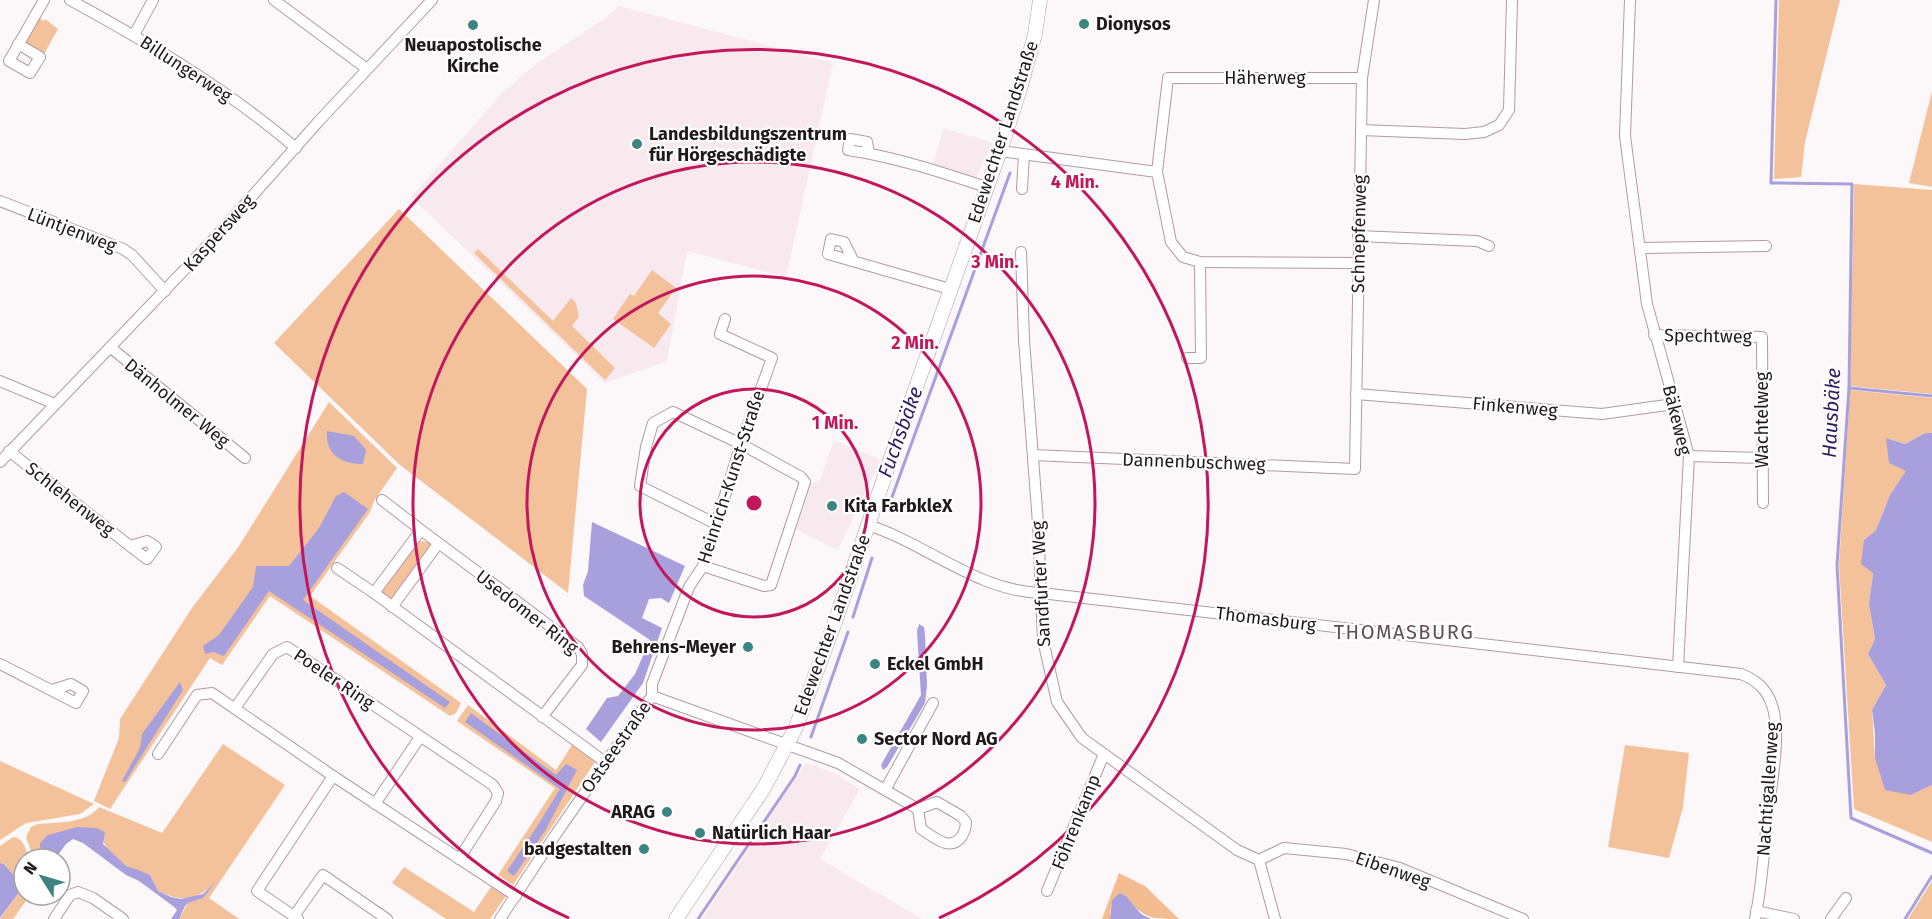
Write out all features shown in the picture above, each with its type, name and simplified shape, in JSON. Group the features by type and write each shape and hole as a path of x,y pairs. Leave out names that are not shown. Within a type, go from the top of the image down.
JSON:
{"main road":[{"name":"Edewechter Landstraße","path":"676,919 764,788 788,744 820,664 1000,151 1035,34 1040,0"}],"street":[{"path":"18,44 44,0"},
{"name":"Billungerweg","path":"70,0 134,35 219,89 296,148"},
{"path":"134,35 153,0"},
{"path":"274,0 368,69"},
{"name":"Kaspersweg","path":"0,462 165,291 432,0"},
{"name":"Schnepfenweg","path":"1354,469 1362,78 1374,0"},
{"path":"1361,130 1465,134 1484,132 1499,125 1509,110 1512,0"},
{"name":"Bäkeweg","path":"1630,0 1624,136 1647,304 1689,456 1678,667"},
{"name":"Häherweg","path":"1157,172 1168,78 1362,78"},
{"path":"1000,151 1157,172 1171,242 1183,257 1200,262 1359,263"},
{"path":"869,153 931,169 986,187"},
{"path":"1023,189 1024,155"},
{"name":"Lüntjenweg","path":"0,201 123,249 132,255 165,291"},
{"path":"1358,236 1477,241 1489,246"},
{"path":"1641,248 1766,246"},
{"name":"Sandfurter Weg","path":"1021,252 1024,340 1044,650 1058,702 1082,738 1236,849 1260,860"},
{"path":"853,261 950,290"},
{"path":"1187,358 1201,358 1200,262"},
{"name":"Heinrich-Kunst-Straße","path":"652,696 652,684 689,587 703,566 771,358 720,334 725,319"},
{"name":"Spechtweg","path":"1654,335 1762,337"},
{"name":"Wachtelweg","path":"1762,337 1763,503"},
{"name":"Dänholmer Weg","path":"110,347 245,458"},
{"path":"0,381 55,404"},
{"name":"Finkenweg","path":"1356,394 1602,414 1674,404"},
{"path":"703,566 764,586 771,585 805,482 801,477 741,444 673,412 653,423 646,447 640,486 716,524"},
{"name":"Schlehenweg","path":"9,452 130,546"},
{"name":"Dannenbuschweg","path":"1033,455 1354,469"},
{"path":"1689,456 1762,458"},
{"name":"Usedomer Ring","path":"382,500 578,647 582,654 582,665 542,717"},
{"name":"Thomasburg","path":"867,525 999,586 1023,592 1041,592 1678,667"},
{"path":"374,593 421,530"},
{"path":"392,607 438,544"},
{"path":"337,568 605,762"},
{"name":"Poeler Ring","path":"235,708 273,654 287,647 493,785 498,793 496,801 459,858"},
{"path":"0,664 52,690"},
{"name":"Nachtigallenweg","path":"1678,667 1741,674 1752,678 1765,690 1772,704 1775,719 1774,759 1756,915 1794,919"},
{"path":"158,754 197,695 213,693 333,776 516,896"},
{"name":"Ostseestraße","path":"500,919 652,696 838,763 918,809"},
{"path":"885,790 933,703"},
{"path":"375,804 420,737"},
{"name":"Föhrenkamp","path":"1047,891 1104,753"},
{"path":"333,776 257,891 296,918 323,875 387,919"},
{"path":"937,802 961,816 966,822 966,828 958,842 951,845 945,844 921,829 918,809 937,802"},
{"name":"Eibenweg","path":"1260,860 1284,848 1346,854 1400,868 1523,919"},
{"path":"1260,860 1275,919"},
{"path":"54,919 70,895 78,892 93,898 123,919"},
{"path":"1831,919 1846,898"}],"shaded area":[{"path":"1779,0 1840,0 1805,142 1801,177 1774,179"},
{"name":"Landesbildungszentrum für Hörgeschädigte","path":"619,6 833,63 786,277 687,251 667,361 605,383 411,197 504,91 536,64 604,19"},
{"path":"39,18 44,21 45,19 58,29 44,54 25,42"},
{"path":"1932,91 1932,187 1909,183"},
{"path":"944,128 993,143 974,182 931,169"},
{"path":"1854,184 1932,190 1932,394 1850,386"},
{"path":"399,209 587,389 568,593 400,465 274,343"},
{"path":"478,249 553,321 571,298 576,303 579,317 572,326 615,368 605,380 474,253"},
{"path":"652,270 676,288 658,313 671,324 654,348 613,319 630,294 634,296"},
{"path":"1850,390 1932,398 1932,433 1925,433 1905,444 1886,438 1907,471 1890,495 1876,530 1864,540 1873,572 1869,604 1875,639 1868,654 1886,685 1872,710 1875,758 1911,795 1932,785 1932,842 1854,809 1839,565"},
{"path":"329,402 397,468 374,501 370,512 310,596 461,703 456,713 450,716 270,596 222,665 210,658 110,809 94,801 119,738 120,719 192,608 239,546"},
{"path":"327,431 354,436 366,450 363,464 348,462 336,456 329,446"},
{"path":"1925,433 1932,433 1932,785 1911,795 1885,790 1875,758 1872,710 1886,685 1868,654 1875,639 1869,604 1873,573 1861,564 1864,540 1876,530 1890,495 1906,471 1889,463 1886,438 1905,444"},
{"name":"Kita FarbkleX","path":"834,440 881,460 838,550 796,529 812,483 820,481"},
{"path":"344,492 368,509 303,600 450,702 445,708 269,591 224,656 213,652 205,654 203,646 219,635 253,587 256,566 289,566 319,528 336,496"},
{"path":"592,522 685,566 669,603 661,598 649,599 642,618 662,628 643,683 601,742 586,729 607,698 618,696 635,674 650,640 584,596 583,585 588,571"},
{"path":"419,541 428,542 433,546 393,601 381,591"},
{"path":"919,624 924,627 925,635 927,685 925,703 883,770 881,765 921,695 917,631"},
{"path":"180,682 183,690 125,782 122,781 140,748 142,734"},
{"path":"468,705 556,770 572,745 595,762 513,885 498,875 555,788 457,721"},
{"path":"471,713 556,775 566,764 577,770 545,831 514,876 507,871 560,789 465,722"},
{"path":"223,744 285,785 209,898 239,919 179,919 188,903 203,898 211,886 198,895 186,898 173,897 158,891 150,875 126,866 108,850 96,828 43,847 30,847 26,837 31,827 38,824 87,817 99,807 162,833"},
{"path":"1625,745 1689,753 1683,807 1669,858 1608,847"},
{"path":"0,761 94,804 80,814 26,823 0,840"},
{"path":"806,763 834,773 860,789 820,859 922,919 702,919"},
{"path":"77,827 96,828 105,832 103,844 126,866 150,875 158,891 171,897 181,899 203,894 216,881 203,898 185,906 179,919 171,919 177,910 173,906 83,843 73,839 64,847 40,847 40,843 48,835"},
{"path":"13,837 20,840 25,847 12,847 12,877 5,864 0,863 0,846"},
{"path":"0,863 4,864 12,873 12,902 0,918"},
{"path":"404,867 474,912 491,887 506,896 490,919 446,919 392,883"},
{"path":"1119,873 1145,886 1179,919 1161,919 1144,914 1127,897 1111,905 1110,919 1102,919"},
{"path":"1932,881 1932,919 1908,919"},
{"path":"1120,893 1127,897 1141,914 1151,919 1110,919 1112,900"},
{"path":"12,902 12,907 22,907 13,919 0,919"}],"waterway":[{"name":"Hausbäke","path":"1776,0 1771,183 1852,184 1849,388 1837,565 1851,818 1932,853"},
{"name":"Fuchsbäke","path":"892,497 1010,173"},
{"path":"1849,388 1932,396"},
{"name":"Fuchsbäke","path":"853,617 872,558"},
{"name":"Fuchsbäke","path":"811,737 848,632"},
{"name":"Fuchsbäke","path":"698,919 795,776 800,765"},
{"name":"Hausbäke","path":"1905,919 1932,876"}],"place":[{"name":"Dionysos","path":"1084,24"},
{"name":"Neuapostolische Kirche","path":"473,25"},
{"name":"Landesbildungszentrum für Hörgeschädigte","path":"637,144"},
{"name":"Kita FarbkleX","path":"832,506"},
{"name":"Behrens-Meyer","path":"748,647"},
{"name":"Eckel GmbH","path":"875,664"},
{"name":"Sector Nord AG","path":"862,739"},
{"name":"ARAG","path":"667,812"},
{"name":"Natürlich Haar","path":"700,833"},
{"name":"badgestalten","path":"644,849"}],"district":[{"name":"THOMASBURG","path":"1404,632"}]}
